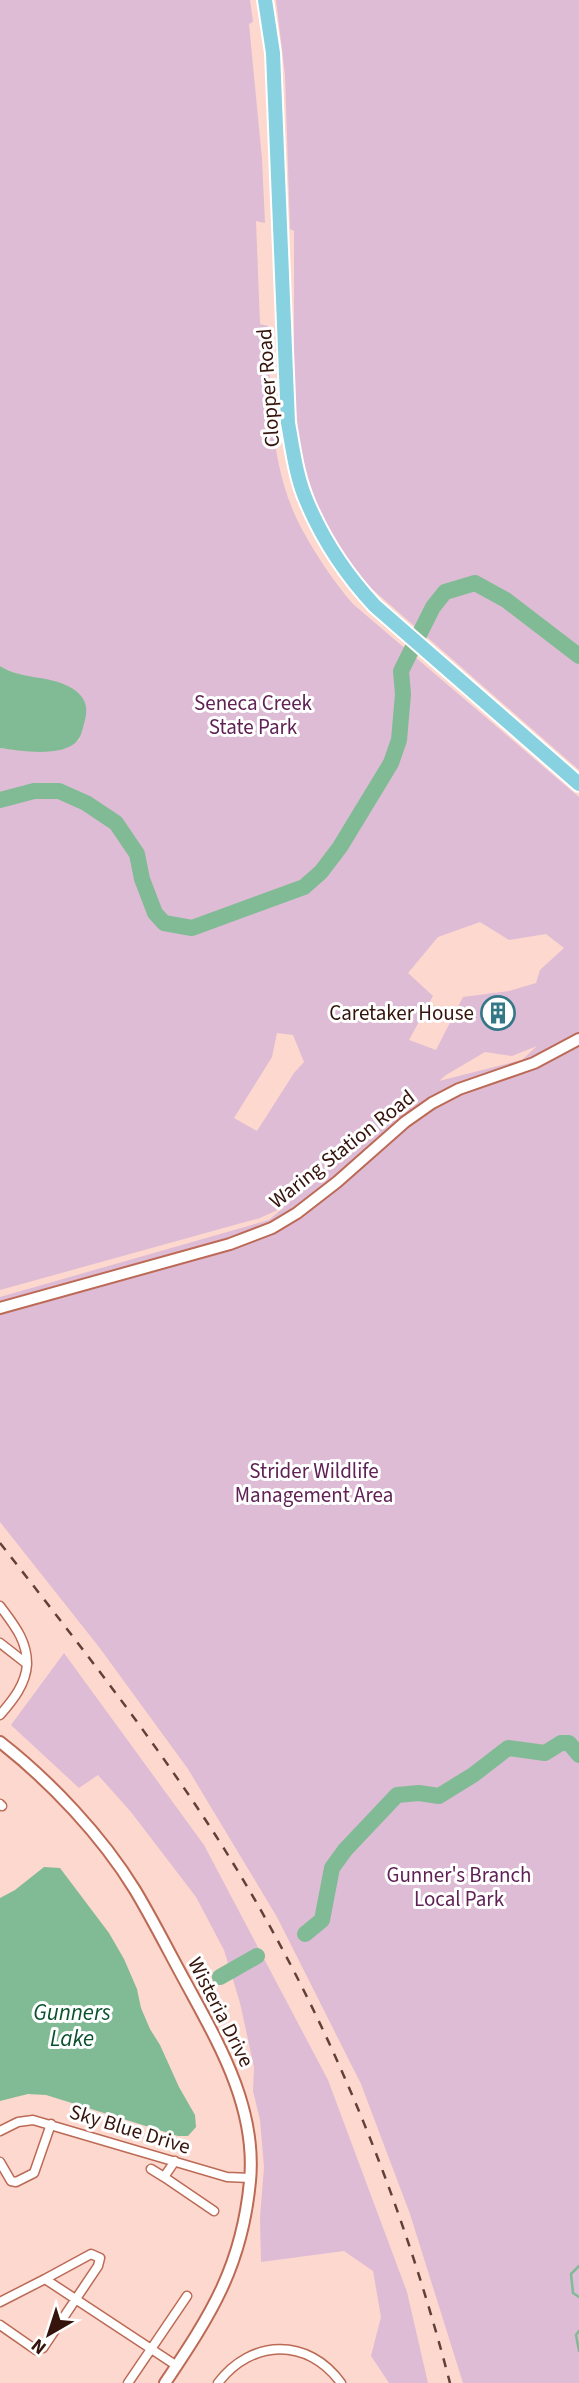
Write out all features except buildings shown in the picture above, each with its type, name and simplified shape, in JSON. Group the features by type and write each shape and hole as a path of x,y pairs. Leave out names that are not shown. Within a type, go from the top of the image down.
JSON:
{"main road":[{"name":"Clopper Road","path":"265,0 273,53 288,424 296,467 307,502 338,560 374,606 579,785"}],"street":[{"name":"Waring Station Road","path":"0,1308 230,1244 272,1228 307,1205 405,1122 432,1103 459,1089 534,1063 579,1039"},
{"path":"0,1606 22,1636 27,1650 27,1675 17,1694 0,1715"},
{"path":"0,1643 27,1664"},
{"name":"Wisteria Drive","path":"0,1742 48,1784 98,1840 134,1888 220,2046 242,2104 249,2141 250,2178 242,2238 229,2275 212,2310 165,2383"},
{"name":"Sky Blue Drive","path":"0,2131 18,2122 33,2120 226,2177 250,2178"},
{"path":"0,2162 11,2181 16,2182 34,2173 51,2124"},
{"path":"164,2177 175,2161"},
{"path":"151,2169 214,2211"},
{"path":"0,2302 91,2254 100,2258 76,2300 39,2350 0,2325"},
{"path":"45,2278 177,2366"},
{"path":"128,2383 187,2296"},
{"path":"218,2383 252,2354 276,2349 307,2355 319,2362 341,2383"}],"green space":[{"path":"0,0 250,0 253,22 249,24 262,159 265,223 256,221 260,324 268,326 270,395 275,441 284,486 292,508 319,558 353,604 579,797 579,2383 463,2383 410,2214 361,2084 277,1917 188,1769 99,1647 0,1522 0,1297 269,1220 284,1207 260,1218 0,1290 0,748 52,750 80,739 54,681 33,678 0,666","holes":["480,922 509,940 546,934 564,948 540,970 536,983 509,991 463,997 436,1050 409,1040 433,996 408,973 438,937","277,1033 293,1035 304,1062 257,1131 234,1118 272,1057","537,1046 522,1060 439,1081 485,1052 512,1056"]},
{"path":"276,0 579,0 579,770 364,582 321,516 301,452 294,396 294,231 290,229 285,75"},
{"path":"64,1653 204,1845 328,2080 407,2292 428,2383 389,2383 371,2356 381,2317 373,2271 344,2251 261,2262 260,2218 264,2167 260,2120 253,2091 254,2067 240,2003 224,1950 196,1897 131,1812 98,1775 79,1788 11,1725"}],"water":[{"path":"0,666 18,674 58,682 76,691 84,701 86,712 78,740 71,746 52,751 30,752 0,748"},
{"name":"Gunners Lake","path":"44,1867 60,1868 109,1933 124,1959 150,2029 195,2115 196,2127 188,2136 178,2136 46,2095 28,2094 0,2101 0,1898"}],"waterway":[{"path":"0,800 34,791 59,791 86,803 116,823 137,854 142,879 155,913 164,923 192,928 304,887 321,872 340,847 391,763 399,740 403,694 401,671 433,607 445,592 475,583 506,600 579,656"},
{"path":"305,1934 322,1920 332,1868 345,1850 397,1795 419,1793 439,1796 473,1775 508,1748 545,1753 561,1743 569,1743 579,1755"},
{"path":"220,1977 257,1956"},
{"path":"579,2266 571,2274 573,2293 579,2297"},
{"path":"579,2331 576,2335 579,2351"}],"railway":[{"path":"0,1543 111,1687 191,1798 255,1900 291,1965 324,2032 382,2170 430,2311 450,2383"}],"place":[{"name":"Caretaker House","path":"498,1013"}],"park label":[{"name":"Seneca Creek State Park","path":"253,715"},
{"name":"Strider Wildlife Management Area","path":"314,1483"},
{"name":"Gunner's Branch Local Park","path":"459,1887"}]}
